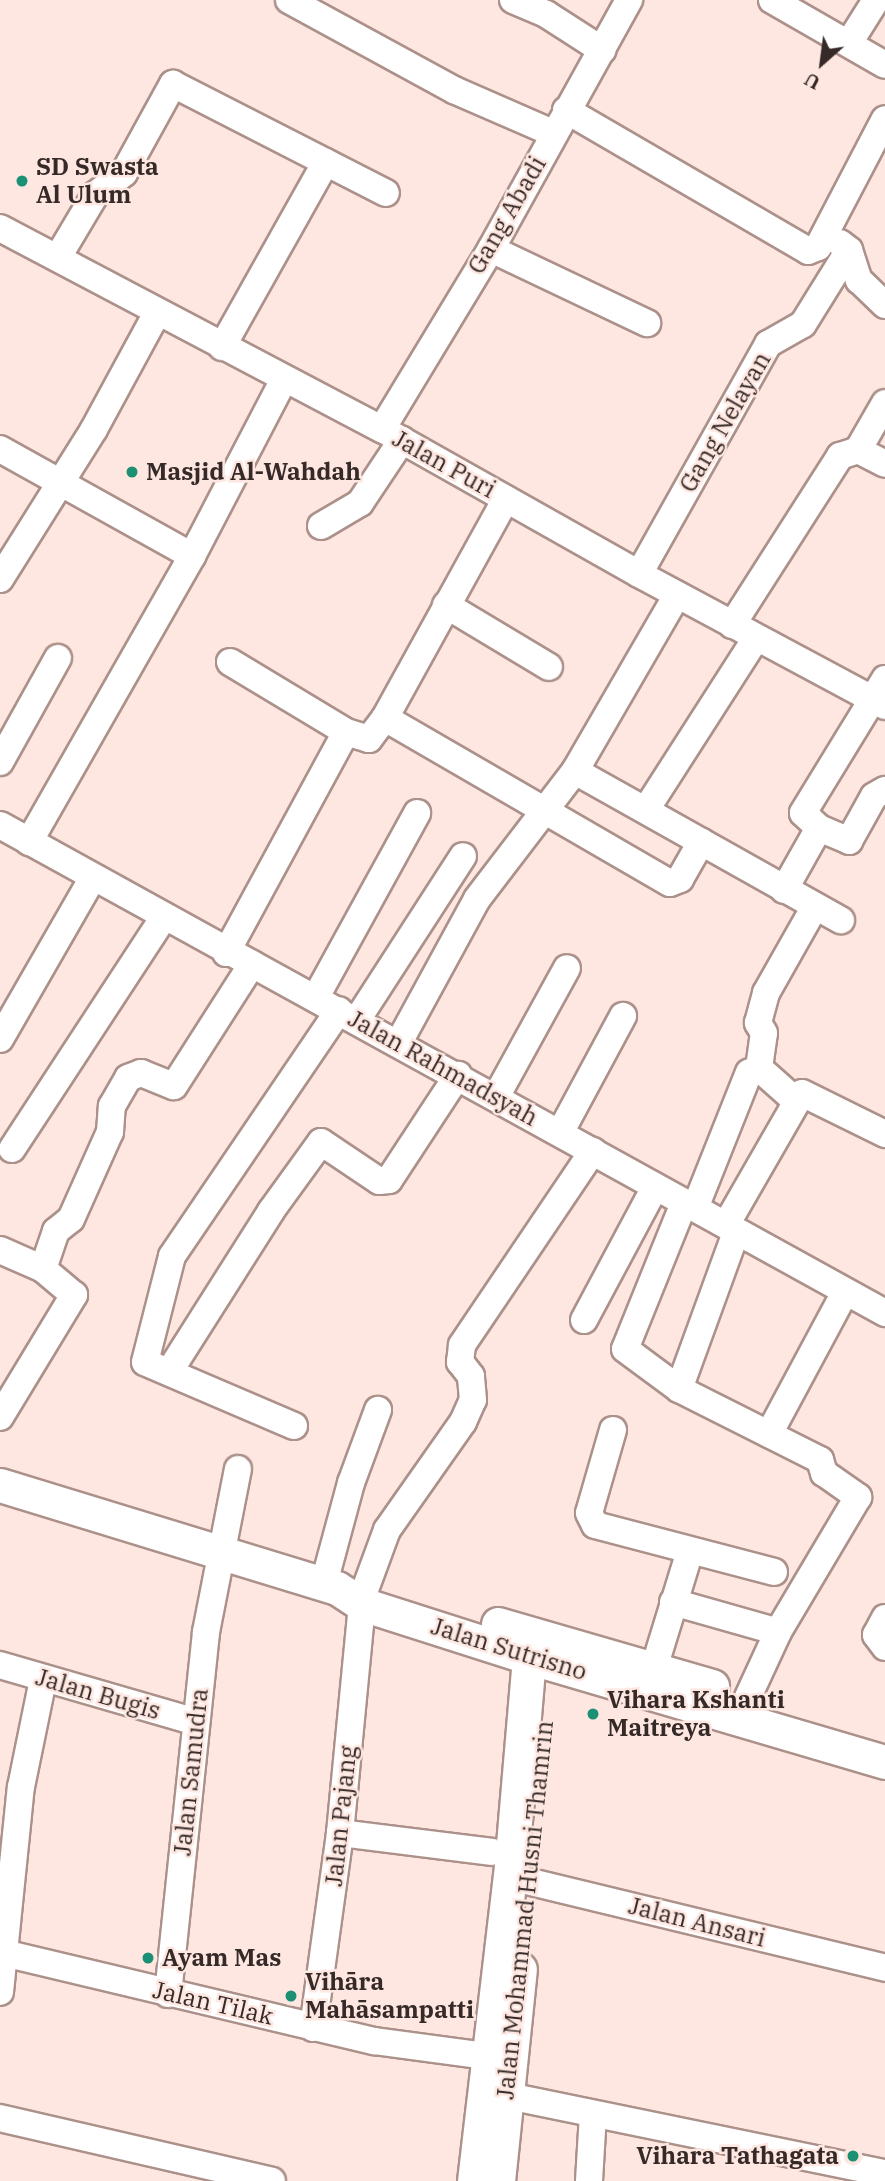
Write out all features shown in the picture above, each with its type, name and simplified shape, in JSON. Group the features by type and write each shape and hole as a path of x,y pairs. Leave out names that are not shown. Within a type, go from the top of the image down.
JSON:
{"main road":[{"name":"Jalan Sutrisno","path":"0,1485 541,1648 885,1762"},
{"name":"Jalan Sutrisno","path":"541,1648 654,1668 885,1739"},
{"name":"Jalan Mohammad Husni Thamrin","path":"474,2181 494,2093 511,1870 541,1648"},
{"name":"Jalan Mohammad Husni Thamrin","path":"494,2093 498,2181"}],"street":[{"path":"513,0 546,14 602,50"},
{"name":"Gang Abadi","path":"321,526 360,503 392,434 629,0"},
{"path":"772,0 885,65"},
{"path":"849,43 876,0"},
{"path":"293,1 454,90 560,122 805,250 822,240 885,119"},
{"path":"58,257 95,195 124,173 173,84 386,193"},
{"path":"222,347 326,162"},
{"name":"Jalan Puri","path":"0,228 58,257 157,313 392,434 756,638 880,694"},
{"path":"822,240 849,250 859,280 885,305"},
{"path":"491,249 647,323"},
{"name":"Gang Nelayan","path":"639,574 768,344 803,324 849,250"},
{"path":"0,579 59,480 94,429 157,313"},
{"path":"29,842 192,556 284,379"},
{"path":"732,625 840,456 858,450 885,403"},
{"path":"0,449 192,556"},
{"path":"858,450 885,464"},
{"path":"230,662 346,732 369,739 385,718 506,499"},
{"path":"398,1044 477,900 575,771 677,595"},
{"path":"446,605 550,667"},
{"path":"646,808 756,638"},
{"path":"0,762 58,658"},
{"path":"880,694 805,807 804,817 819,828 849,841 874,796 885,790"},
{"path":"385,718 670,883 680,879 701,842"},
{"path":"226,953 346,732"},
{"path":"575,771 646,808 814,908 841,920"},
{"path":"316,997 417,813"},
{"name":"Jalan Rahmadsyah","path":"0,825 226,953 316,997 885,1312"},
{"path":"784,890 819,828"},
{"path":"294,1426 145,1362 172,1256 463,856"},
{"path":"0,1039 92,879"},
{"path":"796,1101 759,1068 764,1033 758,1024 766,992 814,908"},
{"path":"12,1149 163,918"},
{"path":"43,1269 56,1231 71,1219 110,1132 112,1106 128,1078 141,1073 174,1086 252,964"},
{"path":"496,1097 567,968"},
{"path":"560,1133 624,1016"},
{"path":"748,1072 625,1349 679,1389 820,1460 824,1473 858,1497 778,1632 748,1697"},
{"path":"169,1372 271,1211 321,1142 379,1181 389,1180 458,1075"},
{"path":"679,1389 731,1228 796,1101 805,1092 885,1134"},
{"path":"347,1590 463,1422 472,1399 471,1376 460,1362 462,1345 593,1151"},
{"path":"584,1321 655,1187"},
{"path":"0,1250 43,1269 74,1293 0,1417"},
{"path":"769,1434 845,1292"},
{"path":"347,1590 351,1483 378,1410"},
{"path":"613,1430 590,1519 605,1529 774,1572"},
{"name":"Jalan Samudra","path":"168,1994 196,1722 220,1550 238,1469"},
{"path":"654,1668 690,1551"},
{"name":"Jalan Pajang","path":"313,2028 340,1833 347,1590"},
{"path":"673,1602 778,1632"},
{"path":"885,1618 876,1635 885,1647"},
{"name":"Jalan Bugis","path":"0,1665 43,1680 196,1722"},
{"path":"0,1992 11,1784 43,1680"},
{"name":"Jalan Ansari","path":"340,1833 511,1870 885,1968"},
{"name":"Jalan Tilak","path":"4,1952 313,2028 498,2058"},
{"path":"494,2093 885,2173"},
{"path":"589,2181 593,2114"},
{"path":"0,2118 272,2181"}],"place":[{"name":"SD Swasta Al Ulum","path":"22,181"},
{"name":"Masjid Al-Wahdah","path":"132,472"},
{"name":"Vihara Kshanti Maitreya","path":"593,1714"},
{"name":"Ayam Mas","path":"148,1958"},
{"name":"Vihāra Mahāsampatti","path":"291,1996"},
{"name":"Vihara Tathagata","path":"853,2156"}]}
